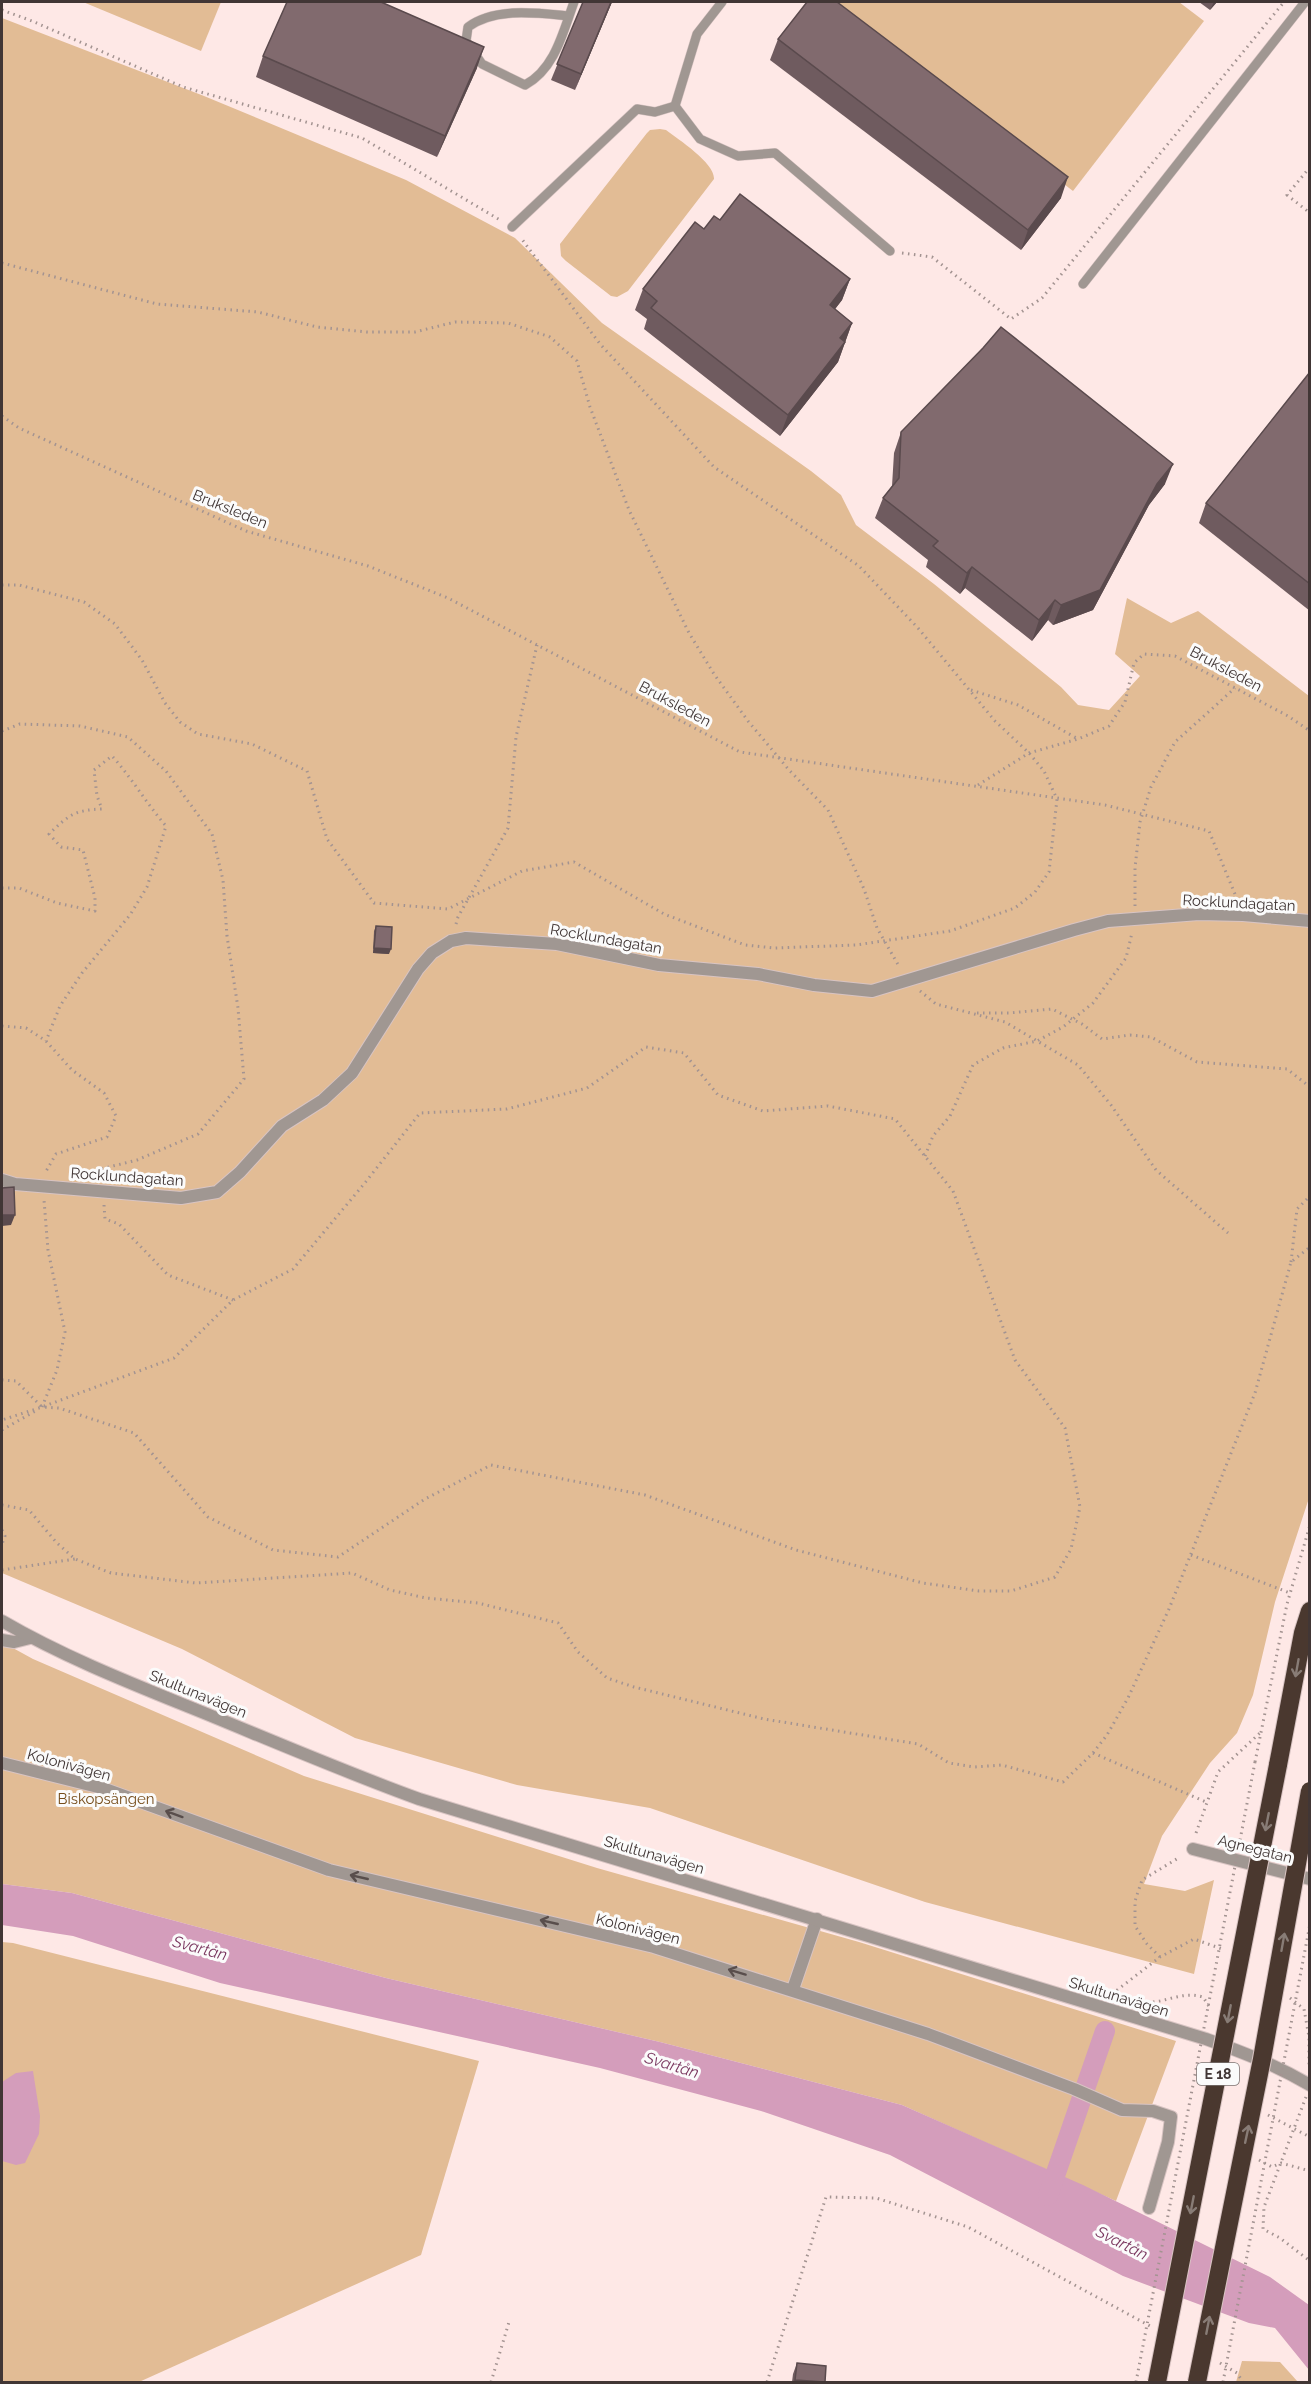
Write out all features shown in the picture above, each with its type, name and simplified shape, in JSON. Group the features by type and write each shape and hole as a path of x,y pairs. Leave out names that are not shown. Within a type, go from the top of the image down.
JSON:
{"highway":[{"name":"E 18","path":"1157,2382 1303,1634 1310,1611"},
{"name":"E 18","path":"1197,2382 1262,2059 1310,1791"}],"street":[{"name":"Rocklundagatan","path":"2,1180 15,1184 181,1198 217,1192 240,1172 282,1126 323,1100 352,1073 418,969 432,953 451,941 466,938 557,944 659,965 758,974 814,985 872,991 1108,921 1199,914 1310,921"},
{"name":"Skultunavägen","path":"2,1621 30,1638 339,1770 419,1799 1206,2039 1266,2062 1310,2085"},
{"path":"2,1640 14,1642 30,1638"},
{"name":"Kolonivägen","path":"2,1763 102,1788 329,1870 654,1947 793,1989 928,2034 1122,2110 1153,2111 1171,2117 1168,2142 1149,2208"},
{"name":"Agnegatan","path":"1193,1849 1310,1879"},
{"path":"793,1989 817,1919"}],"lane":[{"path":"569,16 539,13 479,19 468,27 466,41 482,64 525,85 549,66 569,16 574,2"},
{"path":"675,106 697,34 722,2"},
{"path":"1083,284 1305,2"},
{"path":"513,227 637,109 655,112 675,106"},
{"path":"675,106 700,139 719,148 738,156 775,153 890,251"}],"path":[{"path":"890,251 932,257 1011,319 1042,298 1284,2"},
{"path":"2,10 183,87 362,138 513,227 600,344 714,467 859,566 889,595 970,689 994,721 1029,753 1044,771 1057,799 1049,872 1035,892 1015,908 950,931 856,945 774,948 745,945 664,914 574,862 522,871 447,909 374,903 327,839 307,771 252,744 198,734 180,722 165,703 142,660 115,624 84,602 19,585 2,585"},
{"path":"1310,167 1287,195 1310,213"},
{"path":"2,262 157,304 258,312 316,327 367,332 415,332 455,322 508,322 550,337 577,361 590,407 628,510 689,633 721,683 778,757 828,810 864,889 877,928 908,981 936,1004 1005,1022 1078,1065 1111,1105 1156,1170 1228,1233"},
{"name":"Bruksleden","path":"2,416 19,428 246,531 378,570 448,598 740,752 976,786 1029,753 1078,739 1109,726 1125,702 1134,663 1144,654 1175,656 1288,716 1310,731"},
{"path":"451,941 458,917 508,828 516,737 537,645"},
{"path":"925,1156 933,1136 950,1116 973,1065 1003,1048 1037,1041 1072,1019 1093,1002 1126,958 1134,919 1135,868 1143,814 1151,787 1175,742 1235,688"},
{"path":"970,689 1018,705 1078,739"},
{"path":"2,730 20,724 80,726 128,737 166,771 212,834 223,880 227,936 238,1008 244,1079 198,1134 137,1160 101,1169 105,1219 119,1224 168,1275 233,1300"},
{"path":"2,888 19,888 57,903 94,911 95,898 83,850 61,847 49,834 63,821 82,810 102,809 97,796 94,770 112,756 130,776 144,801 166,826 147,887 130,915 82,973 66,998 46,1041"},
{"path":"976,786 1105,804 1209,831 1243,915"},
{"path":"972,1013 1009,1013 1052,1009 1102,1039 1130,1035 1151,1037 1197,1062 1287,1069 1310,1087"},
{"path":"2,1026 26,1028 46,1041 72,1070 105,1094 116,1116 107,1137 56,1154 43,1177 48,1250 65,1332 57,1370 42,1407"},
{"path":"2,1420 174,1358 233,1300 293,1269 420,1113 507,1109 587,1088 646,1047 684,1053 718,1095 763,1111 828,1106 895,1119 953,1191 1015,1360 1065,1428 1080,1506 1071,1549 1055,1577 1011,1590 979,1591 923,1583 796,1550 645,1495 491,1465 425,1499 338,1557 273,1550 208,1517 134,1433 59,1408 42,1407 2,1430"},
{"path":"2,1505 30,1510 56,1542 75,1559 111,1574 196,1583 352,1573 390,1590 426,1598 478,1603 558,1623 578,1652 607,1678 679,1699 723,1707 775,1721 918,1744 949,1762 974,1767 1002,1765 1063,1782 1094,1753 1107,1735 1128,1698 1169,1609 1255,1393 1291,1262 1297,1209 1310,1196"},
{"path":"1291,1262 1310,1247"},
{"path":"2,1380 15,1381 42,1407"},
{"path":"1136,2382 1261,1732 1290,1593 1310,1525"},
{"path":"2,1530 5,1536 2,1544"},
{"path":"1191,1555 1290,1593"},
{"path":"2,1570 75,1559"},
{"path":"1160,1957 1147,1944 1135,1926 1135,1901 1142,1880 1193,1849 1197,1826 1218,1772 1261,1732"},
{"path":"1094,1753 1206,1802"},
{"path":"1223,2382 1310,1924"},
{"path":"1140,2001 1150,2003 1191,1994 1203,1997 1210,2006 1209,2018"},
{"path":"1111,1995 1120,1997"},
{"path":"1310,2090 1264,2207 1263,2229 1280,2238 1310,2261"},
{"path":"1281,2163 1310,2171"},
{"path":"768,2382 826,2197 876,2198 968,2228 1154,2328"},
{"path":"491,2382 508,2322"},
{"path":"1216,2361 1237,2373 1242,2382"}],"green space":[{"path":"83,2 221,2 201,51"},
{"path":"838,2 1179,2 1204,21 1073,191 834,8"},
{"path":"2,18 204,96 406,180 515,238 602,323 811,471 841,495 856,525 934,584 1061,687 1078,705 1109,710 1140,676 1115,654 1127,598 1171,623 1198,611 1309,696 1309,1498 1275,1602 1253,1695 1237,1733 1210,1763 1162,1836 1144,1884 1185,1891 1214,1880 1194,1974 925,1902 650,1808 517,1785 355,1738 182,1649 2,1573"},
{"path":"650,130 666,130 703,159 713,173 714,179 628,291 617,297 611,296 561,256 560,244 647,133"},
{"name":"Biskopsängen","path":"2,1642 33,1659 304,1776 597,1868 859,1942 1176,2041 1116,2201 902,2105 660,2042 386,1978 72,1893 2,1884"},
{"path":"2,1942 479,2061 421,2255 139,2382 2,2382"},
{"path":"1242,2361 1280,2362 1298,2382 1236,2382"}],"water":[{"name":"Svartån","path":"2,1884 72,1893 386,1978 660,2042 902,2105 1083,2185 1270,2277 1309,2305 1309,2370 1275,2328 1249,2323 1123,2276 890,2155 761,2111 600,2068 220,1983 73,1936 2,1925"},
{"path":"33,2071 40,2116 39,2134 25,2163 16,2165 2,2161 2,2082 16,2073"}],"building":[{"path":"287,2 381,2 484,47 445,136 263,56"},
{"path":"583,2 611,2 581,74 557,64"},
{"path":"807,2 837,2 1068,177 1028,230 778,39"},
{"path":"740,194 850,279 830,305 852,323 840,338 845,342 788,415 651,308 657,301 643,289 695,222 704,229 714,216 720,220"},
{"path":"1001,327 1173,464 1157,484 1100,590 1061,605 1055,600 1039,620 972,567 967,573 933,546 938,541 883,498 899,478 901,432"},
{"path":"1310,372 1310,584 1206,503"},
{"path":"376,926 392,927 391,949 374,948"},
{"path":"14,1187 15,1215 2,1215 2,1188"},
{"path":"797,2363 826,2366 825,2382 795,2380"}],"waterway":[{"path":"1048,2196 1105,2031"}]}
